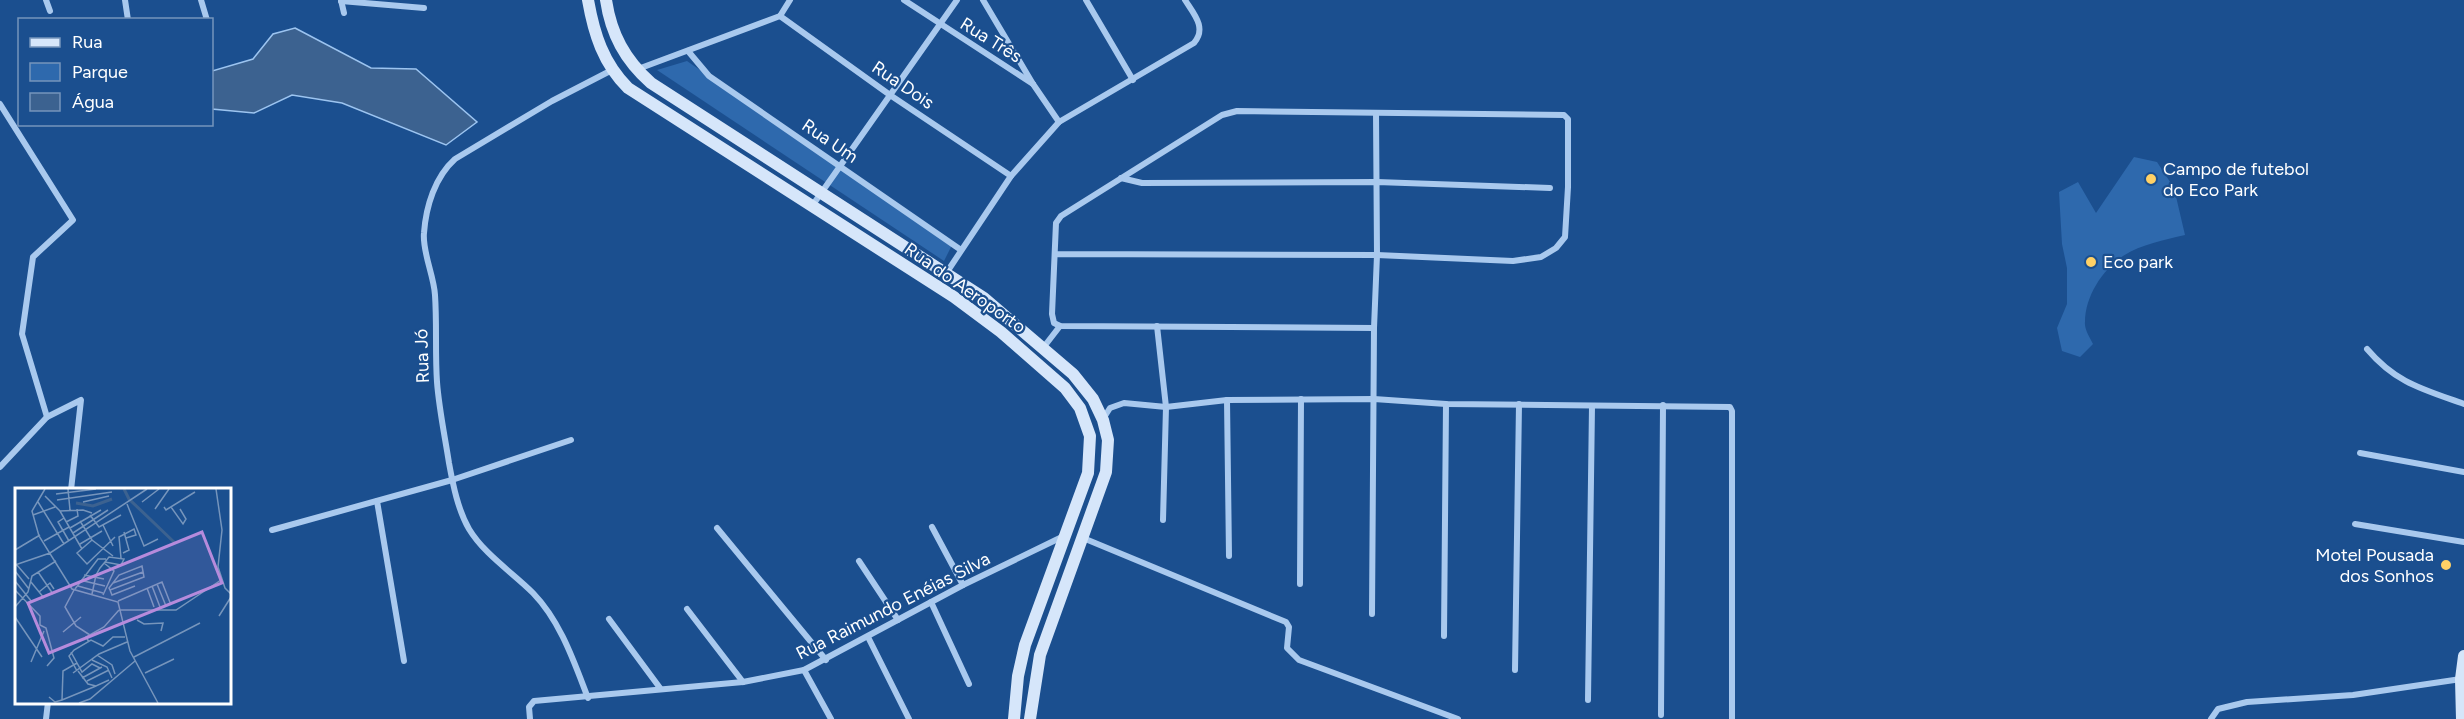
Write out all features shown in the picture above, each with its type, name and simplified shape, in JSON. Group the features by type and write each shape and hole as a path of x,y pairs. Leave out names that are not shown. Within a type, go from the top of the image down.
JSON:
{"main road":[{"name":"Rua do Aeroporto","path":"588,0 597,44 612,70 628,88 954,297 1001,332 1065,388 1080,408 1087,423 1091,453 1088,473 1038,606 1020,664 1014,719"},
{"name":"Rua do Aeroporto","path":"606,0 614,34 636,70 666,94 947,272 984,298 1085,387 1103,420 1108,440 1106,472 1054,612 1038,665 1030,719"},
{"path":"1038,606 1054,612"},
{"path":"2462,719 2461,679 2464,656"}],"street":[{"path":"46,0 50,11"},
{"path":"125,0 128,18"},
{"path":"201,0 206,18"},
{"path":"636,70 780,16 790,0"},
{"name":"Rua Três","path":"904,0 1033,84"},
{"path":"811,206 957,0"},
{"path":"983,0 1033,84 1059,122"},
{"path":"1086,0 1133,80"},
{"path":"947,272 1011,176 1059,122 1194,43 1200,36 1201,28 1185,0"},
{"path":"344,13 341,1 424,8"},
{"name":"Rua Dois","path":"780,16 890,95 1011,176"},
{"name":"Rua Um","path":"688,51 709,76 961,250"},
{"name":"Rua Jó","path":"588,698 563,636 535,595 487,550 470,531 463,517 453,480 437,383 435,293 423,236 437,182 446,167 455,159 552,101 612,70"},
{"path":"0,104 73,220 33,257 22,334 47,417"},
{"path":"1054,254 1377,255 1513,261 1541,257 1556,248 1565,237 1569,124 1564,116 1237,111 1222,115 1061,216 1056,223 1054,254 1052,314 1054,323 1059,327 1374,328"},
{"path":"1372,614 1374,328 1377,255 1376,113"},
{"path":"1121,178 1142,183 1377,182 1550,188"},
{"path":"1157,326 1166,407 1162,520"},
{"path":"1043,348 1059,327"},
{"path":"2367,348 2382,367 2396,377 2416,387 2464,404"},
{"path":"1300,584 1301,399"},
{"path":"1103,420 1110,408 1124,403 1166,407 1227,400 1374,399 1446,404 1726,406 1732,411 1732,719"},
{"path":"0,467 47,417 81,400 71,488"},
{"path":"1227,400 1229,556"},
{"path":"1444,636 1446,404"},
{"path":"1515,670 1519,404"},
{"path":"1588,700 1592,405"},
{"path":"1661,715 1663,405"},
{"path":"272,530 453,480 571,440"},
{"path":"2360,453 2464,472"},
{"path":"377,501 404,661"},
{"path":"2355,524 2464,542"},
{"path":"932,527 963,585"},
{"path":"717,528 826,660"},
{"name":"Rua Raimundo Enéias Silva","path":"531,719 529,707 534,701 588,698 660,688 743,682 804,670 963,585 1065,536"},
{"path":"1083,538 1286,622 1289,627 1287,648 1299,660 1458,719"},
{"path":"859,561 898,620"},
{"path":"931,602 969,684"},
{"path":"687,609 743,682"},
{"path":"609,619 660,688"},
{"path":"868,637 909,719"},
{"path":"804,670 831,719"},
{"path":"2211,719 2218,709 2247,702 2353,695 2461,679"},
{"path":"46,719 48,704"}],"green space":[{"path":"687,61 952,245 944,261 657,70"},
{"name":"Eco park","path":"2134,157 2157,162 2174,188 2185,235 2138,248 2123,256 2108,269 2096,285 2088,303 2085,325 2093,344 2080,357 2062,351 2057,328 2067,304 2067,268 2062,244 2059,192 2078,182 2096,213"}],"water":[{"path":"295,28 371,68 416,69 477,122 446,145 342,103 292,95 254,113 213,109 213,71 253,59 273,34"}],"place":[{"name":"Campo de futebol do Eco Park","path":"2151,179"},
{"name":"Eco park","path":"2091,262"},
{"name":"Motel Pousada dos Sonhos","path":"2446,565"}]}
